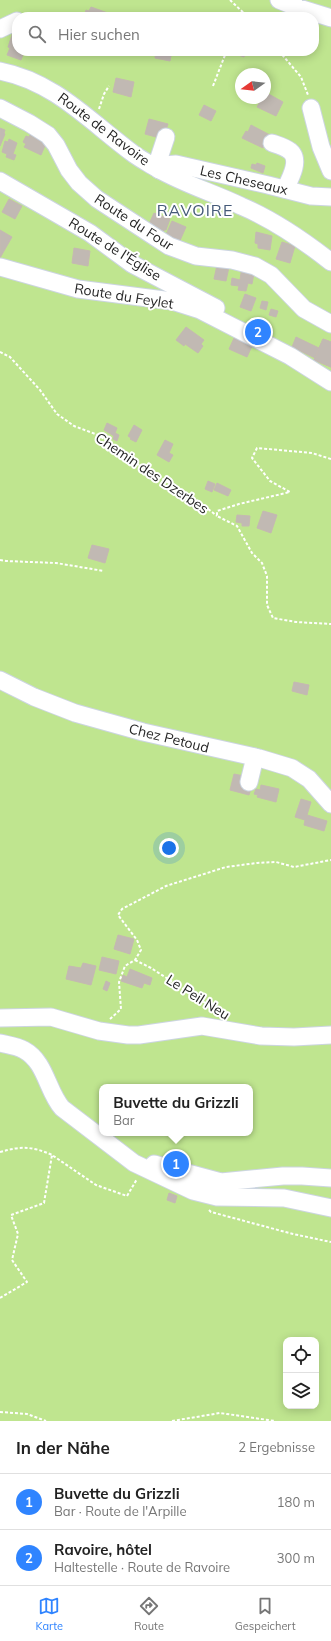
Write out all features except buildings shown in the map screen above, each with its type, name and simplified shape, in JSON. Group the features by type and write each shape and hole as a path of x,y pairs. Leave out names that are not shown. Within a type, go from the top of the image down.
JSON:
{"street":[{"path":"279,0 312,12"},
{"path":"319,14 331,18"},
{"path":"0,29 12,23"},
{"name":"Route de Ravoire","path":"0,71 22,76 54,91 135,155 179,180 242,206 293,234 331,262"},
{"name":"Route du Four","path":"0,108 29,123 48,136 79,183 97,198 150,234 169,246 184,253 196,256 232,260 255,266 270,275 304,309 331,324"},
{"path":"311,108 321,147 331,171"},
{"path":"157,168 166,137"},
{"path":"272,143 291,151 295,160 294,169 285,190"},
{"name":"Les Cheseaux","path":"157,168 164,165 176,164 310,196 331,197"},
{"name":"Route de l'Église","path":"0,181 90,233 132,264 208,303 240,325 244,329 245,334"},
{"name":"Route du Feylet","path":"0,267 78,289 172,301 200,310 245,334"},
{"path":"245,334 290,356 331,382"},
{"name":"Chez Petoud","path":"0,680 48,703 87,716 184,743 261,759 298,771 308,779 331,804"},
{"path":"255,782 261,759"},
{"path":"0,1018 34,1016 51,1017 99,1031 128,1036 202,1026 261,1036 301,1037 331,1035"},
{"path":"0,1042 29,1053 41,1068 59,1105 99,1136"},
{"path":"99,1136 138,1166 192,1191 217,1197 284,1198 331,1208"},
{"path":"138,1166 153,1164 221,1182 295,1176 331,1178"}],"path":[{"path":"230,0 243,12"},
{"path":"213,86 225,56"},
{"path":"283,56 301,76 307,90 311,108"},
{"path":"91,119 96,114 109,86"},
{"name":"Chemin des Dzerbes","path":"0,352 10,357 40,390 57,414 74,426 98,435 112,444 124,457 145,468 198,501 217,516 237,526 252,553 262,563 267,576 267,605 273,618 296,622 331,624"},
{"path":"217,516 217,511 222,509 290,492 270,481 252,458 257,448 312,453 331,459"},
{"path":"0,560 56,563 104,571"},
{"path":"108,1020 121,1009 118,982 126,966 135,960 141,950 138,940 118,915 122,910 166,886 226,867 276,862 294,867 331,860"},
{"name":"Le Peil Neu","path":"135,960 151,968 228,1017"},
{"path":"0,1152 17,1147 39,1149 52,1155 96,1185 128,1196 137,1178 129,1164 138,1166"},
{"path":"0,1298 27,1282 12,1260 18,1234 11,1215 44,1203 52,1155"},
{"path":"206,1207 210,1212 293,1234 331,1242"},
{"path":"0,1412 27,1414 46,1421"},
{"path":"172,1421 220,1413 276,1421"}],"green space":[{"path":"0,0 331,0 331,1421 0,1421"}],"place":[{"name":"Ravoire, hôtel","path":"258,332"},
{"name":"Buvette du Grizzli","path":"176,1164"}],"district":[{"name":"RAVOIRE","path":"195,210"}]}
